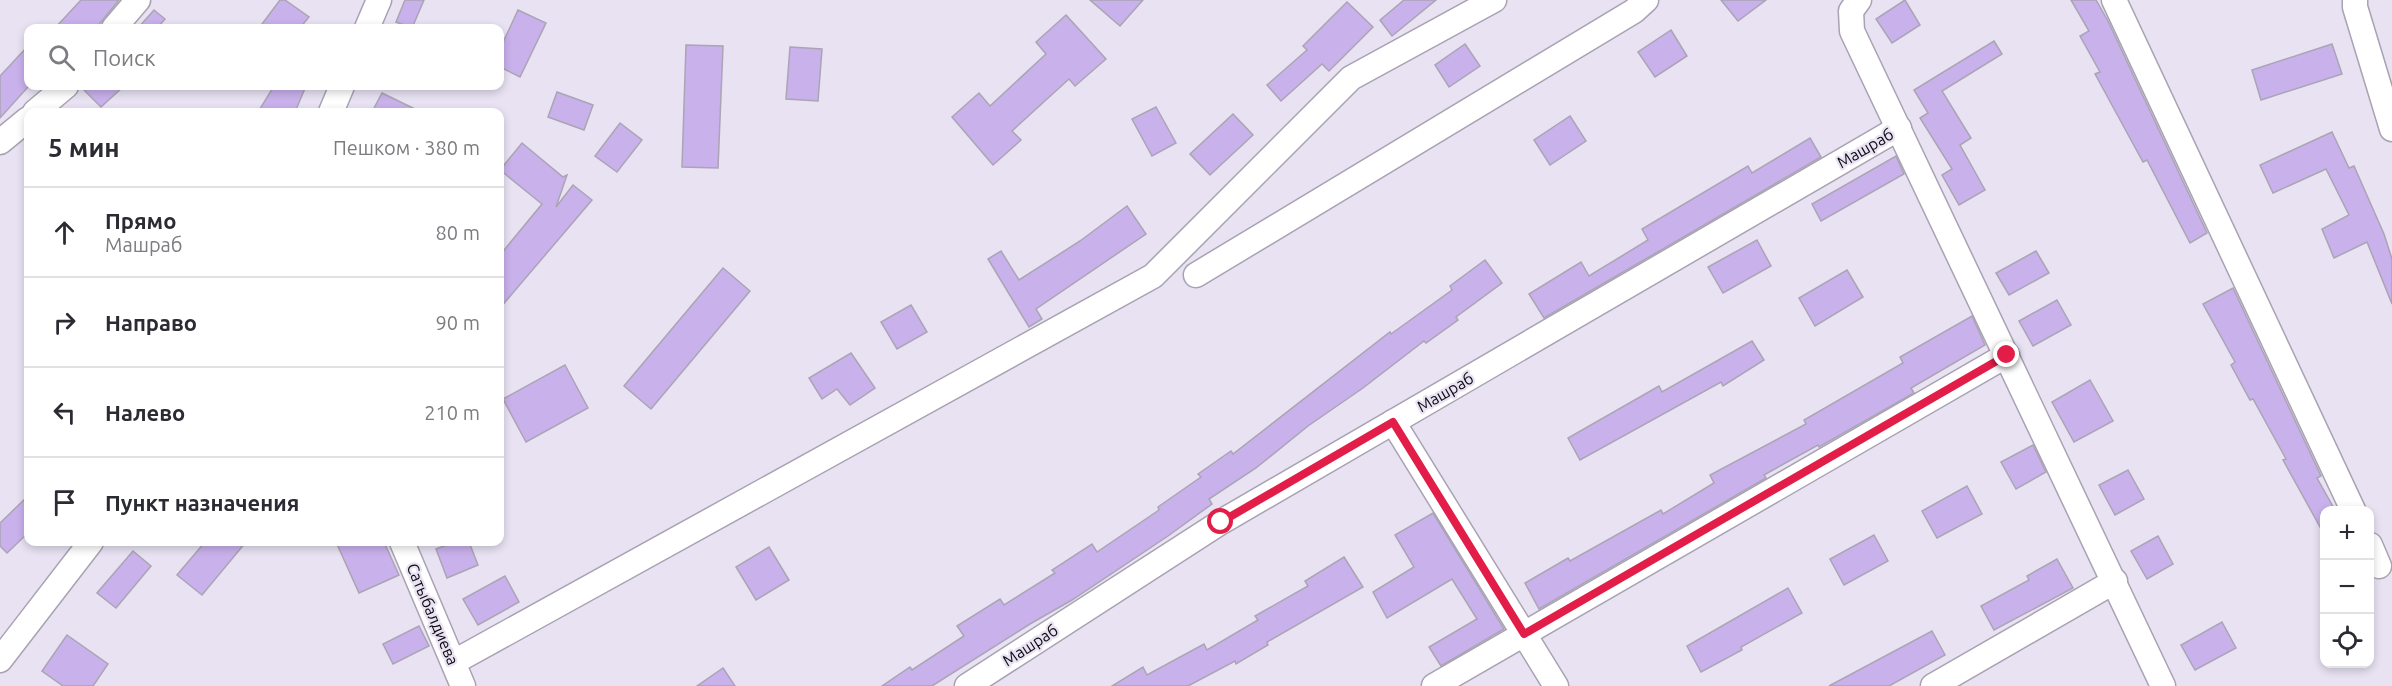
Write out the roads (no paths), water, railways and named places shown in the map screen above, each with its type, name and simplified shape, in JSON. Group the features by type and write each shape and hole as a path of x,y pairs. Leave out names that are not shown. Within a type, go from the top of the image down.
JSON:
{"street":[{"path":"117,24 138,0"},
{"path":"369,24 380,0"},
{"path":"454,662 1153,276 1350,78 1494,0"},
{"path":"1196,275 1624,17 1646,0"},
{"path":"1859,0 1851,11 1852,31 2163,686"},
{"path":"2114,0 2351,506"},
{"path":"2355,0 2355,7 2392,129"},
{"path":"40,108 61,90"},
{"path":"333,108 340,90"},
{"path":"0,142 24,122"},
{"name":"Машраб","path":"967,686 1221,522 1899,128"},
{"path":"1434,686 2007,355"},
{"path":"1393,422 1557,686"},
{"path":"0,660 88,546"},
{"name":"Сатыбалдиева","path":"404,546 463,686"},
{"path":"1933,686 2115,581"}]}
